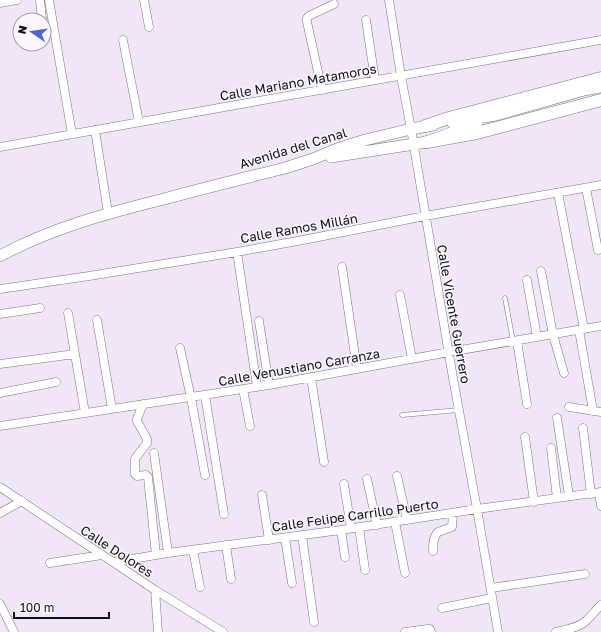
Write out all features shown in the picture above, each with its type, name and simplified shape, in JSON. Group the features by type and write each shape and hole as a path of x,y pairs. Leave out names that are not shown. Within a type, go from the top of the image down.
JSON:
{"main road":[{"path":"424,126 601,78"},
{"name":"Avenida del Canal","path":"0,256 41,236 108,213 285,168 365,140 424,126 498,115 584,90 601,87"},
{"path":"313,159 477,133 601,100"},
{"path":"427,142 498,115"}],"street":[{"path":"0,3 17,0"},
{"path":"40,0 41,12"},
{"path":"49,0 72,134"},
{"path":"144,0 149,27"},
{"name":"Calle Vicente Guerrero","path":"389,0 425,216 498,632"},
{"path":"322,90 307,18 334,4"},
{"path":"366,20 375,80"},
{"path":"123,40 139,122"},
{"name":"Calle Mariano Matamoros","path":"0,147 601,40"},
{"path":"95,130 108,213"},
{"name":"Calle Ramos Millán","path":"0,289 237,252 425,216 601,185"},
{"path":"586,188 598,250"},
{"path":"558,193 581,330 597,411 569,407"},
{"path":"237,252 257,387"},
{"path":"342,267 357,369"},
{"path":"541,271 553,335 564,373"},
{"path":"527,280 537,337"},
{"path":"400,296 412,359"},
{"path":"0,314 40,308"},
{"path":"68,313 85,413"},
{"path":"97,320 112,409"},
{"path":"259,321 269,385"},
{"name":"Calle Venustiano Carranza","path":"0,426 191,398 601,326"},
{"path":"515,341 527,404"},
{"path":"180,348 205,475"},
{"path":"0,364 75,354"},
{"path":"311,377 324,462"},
{"path":"0,393 56,382"},
{"path":"243,389 250,426"},
{"path":"205,395 224,514"},
{"path":"143,404 136,419 147,439 147,443 135,459 135,474 136,476 148,476 156,555"},
{"path":"557,418 569,496"},
{"path":"583,428 601,506"},
{"path":"525,437 534,502"},
{"path":"551,448 557,498"},
{"path":"154,453 168,553"},
{"path":"397,476 407,520"},
{"path":"367,479 377,525"},
{"path":"344,484 365,570"},
{"name":"Calle Dolores","path":"0,487 155,590 223,632"},
{"name":"Calle Felipe Carrillo Puerto","path":"114,562 168,553 285,538 477,509 597,493"},
{"path":"262,495 268,540"},
{"path":"0,513 22,501"},
{"path":"432,551 436,534 452,527 453,513"},
{"path":"395,522 405,573"},
{"path":"341,530 345,557"},
{"path":"302,535 314,622"},
{"path":"285,538 292,583"},
{"path":"226,545 231,579"},
{"path":"193,550 200,587"},
{"path":"50,563 102,555"},
{"path":"491,588 585,574"},
{"path":"155,590 158,632"},
{"path":"442,608 492,598"},
{"path":"0,604 14,632"},
{"path":"556,632 583,624 601,605"},
{"path":"405,632 430,630"}],"lane":[{"path":"505,298 515,341"},
{"path":"402,415 459,410"}]}
